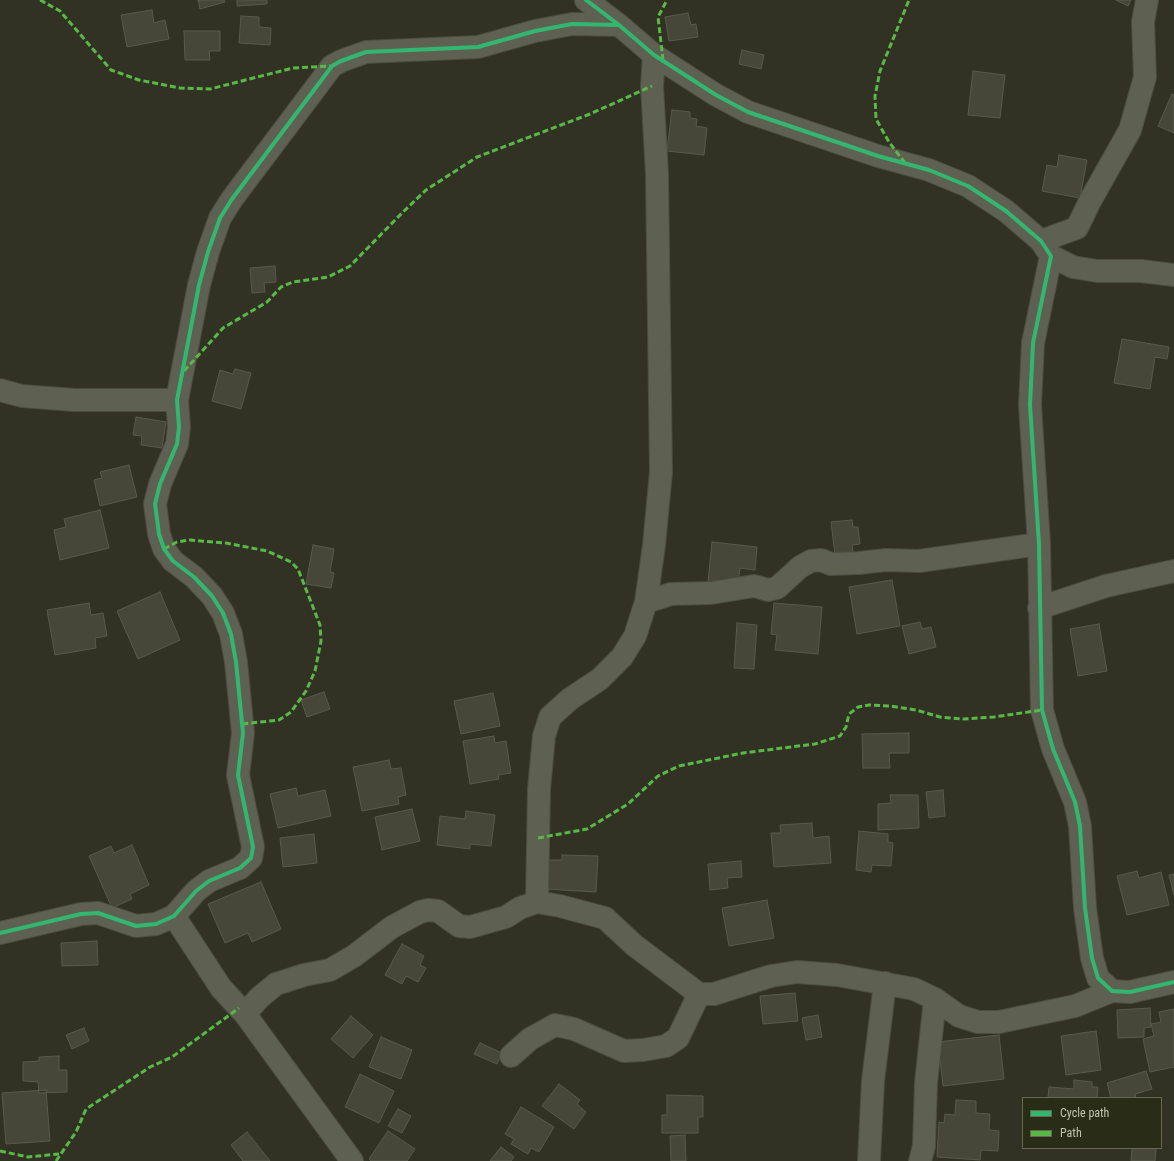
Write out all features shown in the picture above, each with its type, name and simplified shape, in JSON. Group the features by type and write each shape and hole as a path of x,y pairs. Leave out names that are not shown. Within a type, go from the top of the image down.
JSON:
{"street":[{"path":"586,0 619,24 654,55 716,95 748,112 878,156 929,170 968,186 1006,211 1046,248 1073,267 1097,271 1141,271 1174,275"},
{"path":"1112,991 1098,978 1092,958 1085,908 1080,826 1075,802 1054,749 1042,710 1039,544 1030,405 1033,343 1046,248 1077,228 1090,201 1130,130 1145,77 1143,22 1147,0"},
{"path":"0,933 81,914 98,913 136,926 156,924 174,916 196,890 209,881 247,863 251,858 253,847 238,775 242,733 236,662 231,634 222,613 212,596 194,576 173,561 168,555 158,534 155,504 160,484 177,444 179,427 177,400 199,285 208,252 220,218 232,199 332,66 366,52 478,47 572,24 619,24"},
{"path":"537,902 539,789 544,736 550,717 570,699 600,679 622,657 635,636 646,602 654,545 661,472 657,174 652,86 654,55"},
{"path":"0,390 22,396 74,400 177,400"},
{"path":"646,602 670,594 711,592 754,586 768,590 777,588 800,567 811,561 821,560 831,564 886,560 918,561 1039,544"},
{"path":"1039,608 1106,586 1174,571"},
{"path":"245,1014 259,998 276,984 304,975 330,970 354,956 392,927 420,912 428,910 438,911 459,926 470,927 506,917 520,908 537,902 560,906 605,918 634,945 699,994 714,994 771,976 797,972 837,975 914,989 935,999 958,1016 978,1022 999,1022 1074,1006 1112,991 1130,992 1174,982"},
{"path":"174,916 221,988 245,1014 352,1161"},
{"path":"869,1161 872,1081 885,983"},
{"path":"510,1056 530,1039 555,1025 574,1029 624,1051 643,1050 666,1046 678,1038 699,994"},
{"path":"920,1161 924,1146 926,1083 935,999"}],"building":[{"path":"198,0 224,0 225,2 200,9"},
{"path":"237,0 267,0 267,4 237,6"},
{"path":"1116,0 1131,0 1128,6"},
{"path":"152,10 154,23 165,20 169,39 127,47 121,15"},
{"path":"688,13 691,25 696,24 698,37 669,41 665,17"},
{"path":"241,16 259,17 259,27 271,28 270,45 239,43"},
{"path":"184,31 220,31 220,51 209,51 210,60 185,60"},
{"path":"742,50 764,55 761,69 739,64"},
{"path":"973,71 1005,75 1000,118 968,115"},
{"path":"1172,94 1174,95 1174,133 1158,126"},
{"path":"672,110 690,112 690,118 697,119 696,126 707,128 704,155 667,151"},
{"path":"1059,155 1087,160 1080,198 1042,191 1047,165 1057,167"},
{"path":"275,266 276,282 264,283 265,292 252,293 250,268"},
{"path":"1122,339 1169,347 1167,359 1155,357 1150,389 1114,383"},
{"path":"235,369 251,373 241,409 212,401 220,370 233,374"},
{"path":"136,417 166,422 162,448 141,445 142,436 133,435"},
{"path":"129,465 137,497 100,506 94,480 102,478 100,472"},
{"path":"100,510 109,548 60,560 54,530 66,527 64,519"},
{"path":"852,520 853,527 858,527 860,544 852,545 853,552 835,555 831,522"},
{"path":"712,542 757,547 755,570 740,568 738,585 708,582"},
{"path":"313,545 334,549 330,572 334,573 331,588 306,584"},
{"path":"892,580 900,626 857,634 849,587"},
{"path":"160,592 180,640 138,659 117,611"},
{"path":"89,603 91,615 103,613 107,636 95,638 96,648 55,655 47,610"},
{"path":"774,603 822,607 818,654 775,650 777,635 771,634"},
{"path":"920,622 922,629 931,627 936,647 909,654 902,626"},
{"path":"737,623 757,625 754,669 734,668"},
{"path":"1099,624 1107,671 1078,676 1070,629"},
{"path":"324,692 330,709 307,717 301,700"},
{"path":"493,693 500,726 461,734 454,701"},
{"path":"909,733 909,753 889,753 890,768 863,768 862,734"},
{"path":"494,736 495,743 506,741 511,773 498,775 499,779 470,784 463,741"},
{"path":"389,760 391,769 401,768 406,795 398,797 399,804 362,811 353,767"},
{"path":"296,788 298,796 325,790 331,816 278,828 270,794"},
{"path":"943,790 945,816 929,818 926,792"},
{"path":"890,795 918,795 919,828 878,830 878,804 891,803"},
{"path":"412,809 420,841 382,850 375,817"},
{"path":"466,811 495,815 491,846 470,844 470,849 437,845 440,816 465,819"},
{"path":"812,823 813,838 829,836 831,863 774,867 771,833 781,833 780,825"},
{"path":"859,831 888,834 888,842 893,843 891,866 872,865 871,872 856,870"},
{"path":"314,834 317,863 283,867 280,838"},
{"path":"132,845 149,885 130,894 132,899 112,908 89,856 111,846 114,853"},
{"path":"562,855 598,856 596,892 545,889 547,860 562,860"},
{"path":"741,861 742,877 727,878 728,888 710,890 708,864"},
{"path":"1137,871 1139,878 1161,872 1169,905 1127,915 1117,876"},
{"path":"1174,874 1174,895 1169,875"},
{"path":"261,882 281,929 252,942 248,933 225,943 208,904"},
{"path":"767,900 774,938 729,946 722,908"},
{"path":"97,941 98,965 62,966 61,943"},
{"path":"402,944 424,956 420,965 426,968 418,982 406,976 402,984 385,975"},
{"path":"795,993 798,1021 763,1024 760,996"},
{"path":"1150,1008 1151,1027 1144,1028 1144,1037 1118,1038 1117,1010"},
{"path":"1174,1009 1174,1067 1150,1072 1143,1039 1154,1036 1151,1024 1161,1022 1159,1012"},
{"path":"818,1015 822,1037 806,1040 802,1018"},
{"path":"351,1016 373,1035 353,1058 331,1039"},
{"path":"84,1028 89,1041 72,1049 66,1035"},
{"path":"1096,1031 1101,1070 1066,1075 1061,1036"},
{"path":"999,1035 1004,1079 943,1086 938,1042"},
{"path":"381,1037 412,1050 401,1079 369,1067"},
{"path":"480,1043 502,1053 497,1064 474,1054"},
{"path":"59,1056 59,1070 67,1070 67,1092 39,1093 38,1082 23,1081 23,1062 39,1061 39,1057"},
{"path":"1146,1071 1152,1089 1135,1094 1136,1097 1111,1097 1107,1083"},
{"path":"360,1074 394,1091 379,1123 345,1107"},
{"path":"1074,1080 1092,1082 1092,1087 1098,1087 1097,1097 1048,1097 1049,1087 1074,1089"},
{"path":"559,1084 580,1100 577,1104 586,1112 574,1129 542,1106"},
{"path":"46,1090 50,1141 6,1144 2,1093"},
{"path":"667,1095 703,1096 703,1117 698,1117 698,1133 662,1133 662,1115 667,1115"},
{"path":"956,1100 976,1101 976,1113 990,1114 989,1130 999,1131 998,1151 981,1150 980,1160 937,1157 939,1122 944,1123 945,1114 955,1115"},
{"path":"521,1107 554,1127 539,1152 531,1148 528,1154 511,1144 514,1139 505,1134"},
{"path":"398,1109 411,1116 402,1133 388,1126"},
{"path":"388,1131 415,1149 407,1161 371,1161 369,1159"},
{"path":"247,1132 270,1161 243,1161 231,1145"},
{"path":"685,1135 686,1161 671,1161 670,1136"},
{"path":"501,1147 514,1157 511,1161 490,1161"},
{"path":"1132,1149 1156,1149 1155,1161 1131,1161"}],"marked path":[{"path":"40,0 60,11 111,70 139,80 180,88 210,89 293,68 332,66"},
{"path":"663,60 658,17 667,0"},
{"path":"905,163 889,142 876,119 875,96 880,71 909,0"},
{"path":"184,371 223,328 267,302 281,287 293,282 328,277 350,266 426,190 477,157 590,114 652,86"},
{"path":"164,549 177,542 190,540 226,543 267,551 291,562 298,569 320,625 321,641 315,671 306,691 291,712 279,720 242,724"},
{"path":"538,838 587,829 628,804 658,776 679,766 743,753 815,744 840,736 846,727 849,714 858,707 869,705 890,706 916,710 940,717 963,719 994,717 1042,710"},
{"path":"56,1161 76,1132 86,1109 150,1067 172,1057 239,1008"},
{"path":"0,1151 28,1157 59,1154"}],"cycle path":[{"path":"586,0 619,25 654,55 716,95 748,112 878,156 929,170 968,186 1006,211 1041,241 1051,256 1033,343 1030,405 1039,544 1042,710 1053,749 1075,802 1080,826 1085,908 1092,958 1098,978 1112,991 1130,992 1174,982"},
{"path":"0,933 81,914 98,913 136,926 156,924 174,916 196,891 209,881 240,868 251,858 253,847 238,775 243,733 236,662 231,634 223,613 212,596 194,577 173,561 164,549 159,534 155,504 160,484 177,444 179,427 177,400 199,285 208,252 220,218 232,199 332,66 341,61 366,52 478,47 535,31 572,24 619,25"}]}
